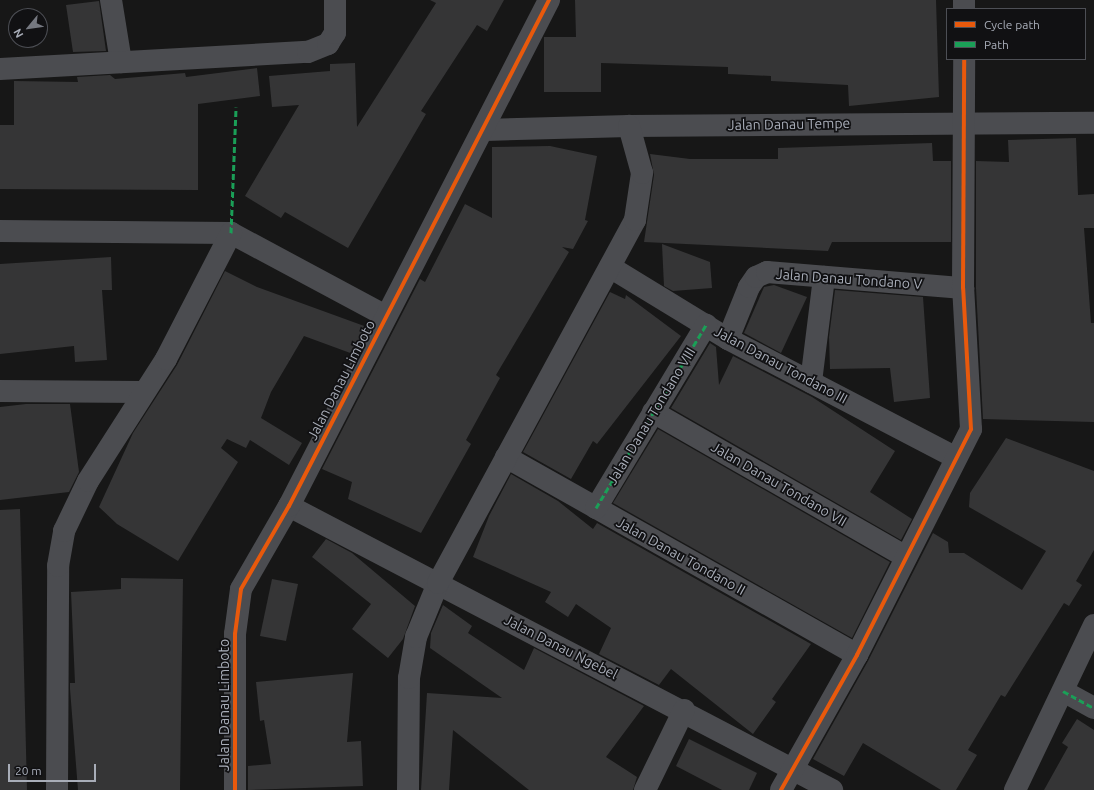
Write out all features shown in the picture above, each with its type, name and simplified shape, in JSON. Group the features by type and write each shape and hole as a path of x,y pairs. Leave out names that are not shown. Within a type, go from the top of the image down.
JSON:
{"street":[{"path":"112,0 121,62"},
{"path":"0,68 308,52 328,44 334,33 335,0"},
{"name":"Jalan Danau Limboto","path":"235,790 235,634 241,589 289,506 386,316 485,130 549,0"},
{"path":"781,790 857,654 954,457 971,429 964,288 964,60"},
{"name":"Jalan Danau Tempe","path":"485,130 629,126 1094,123"},
{"path":"408,790 409,678 416,636 438,583 635,220 642,197 642,172 629,126"},
{"path":"0,231 231,233 386,316"},
{"path":"57,790 58,566 64,531 88,481 143,392 166,359 231,233"},
{"name":"Jalan Danau Tondano III","path":"610,266 728,338 954,457"},
{"name":"Jalan Danau Tondano V","path":"728,338 756,276 768,272 964,288"},
{"path":"811,382 824,277"},
{"name":"Jalan Danau Tondano VIII","path":"596,508 706,325"},
{"path":"0,391 143,392"},
{"name":"Jalan Danau Tondano VII","path":"653,412 904,556"},
{"name":"Jalan Danau Tondano II","path":"506,457 857,654"},
{"name":"Jalan Danau Ngebel","path":"289,506 793,767 832,790"},
{"path":"1015,790 1094,625"},
{"path":"1063,691 1094,708"},
{"path":"645,790 684,710"}],"building":[{"path":"430,0 504,0 487,31 477,25 421,111 426,114 348,248 285,212 281,218 245,196 299,105 272,107 269,76 330,71 330,64 355,63 357,127 436,3"},
{"path":"575,0 936,0 939,97 849,106 848,85 771,81 771,76 728,74 728,67 601,63 601,92 544,92 544,37 576,37"},
{"path":"99,1 106,51 73,52 66,5"},
{"path":"257,68 260,96 198,104 198,190 0,189 0,125 14,125 14,81 78,82 77,77 110,75 115,79 185,73 186,77"},
{"path":"1076,138 1078,195 1094,194 1094,228 1084,228 1091,323 1094,323 1094,422 983,419 976,288 976,161 1009,162 1008,140"},
{"path":"932,143 933,161 951,161 951,242 832,242 828,251 644,242 654,175 650,154 690,159 778,159 778,148"},
{"path":"550,146 597,156 585,220 588,221 573,249 562,247 569,252 496,375 500,378 466,440 471,444 421,533 348,499 352,482 322,469 420,279 425,282 465,204 492,218 492,147"},
{"path":"662,244 710,262 712,288 673,291 664,286"},
{"path":"111,257 112,290 102,290 107,360 75,362 74,346 0,354 0,264"},
{"path":"225,271 257,287 367,327 353,354 304,336 271,392 261,418 302,443 289,465 250,440 246,448 227,439 221,448 238,462 178,561 117,524 99,507 133,433 177,365"},
{"path":"774,285 807,297 781,353 744,333 764,287"},
{"path":"835,290 923,297 930,398 894,402 890,368 830,369 829,337"},
{"path":"610,292 625,299 626,295 681,336 597,444 593,441 571,479 523,452"},
{"path":"710,343 716,347 719,385 733,356 812,397 895,451 870,492 912,519 901,540 671,408"},
{"path":"26,404 70,404 79,472 69,492 0,500 0,407"},
{"path":"658,429 890,562 852,638 613,503"},
{"path":"1006,438 1094,471 1094,550 1076,581 1082,585 1069,606 1064,603 1005,697 1001,695 968,750 977,755 956,790 941,790 863,743 844,776 813,759 868,661 933,533 948,542 949,553 964,553 1022,590 1046,551 969,507 970,493"},
{"path":"511,474 558,501 593,529 597,523 811,644 772,699 776,702 753,734 671,669 659,685 599,654 611,628 576,604 568,617 545,602 551,592 473,557 489,516"},
{"path":"20,509 27,790 0,790 0,510"},
{"path":"326,539 352,553 415,606 403,639 388,658 352,629 371,604 312,557"},
{"path":"121,578 183,579 180,790 78,790 70,689 70,683 75,683 71,592 121,589"},
{"path":"272,579 298,584 286,641 260,636"},
{"path":"443,605 472,626 468,633 524,670 534,648 644,706 606,757 637,777 633,790 529,790 453,730 449,790 421,790 427,693 502,698 430,648 431,633"},
{"path":"353,673 347,742 361,741 363,786 248,790 248,766 271,764 264,720 260,721 256,682"},
{"path":"1077,719 1094,730 1094,790 1044,790 1068,747 1062,743"},
{"path":"689,739 757,773 749,790 722,790 676,766"}],"marked path":[{"path":"231,233 236,107"},
{"path":"596,508 706,325"},
{"path":"1063,691 1094,708"}],"cycle path":[{"path":"235,790 235,634 241,589 289,506 549,0"},
{"path":"781,790 857,655 971,429 963,288 964,60"}]}
